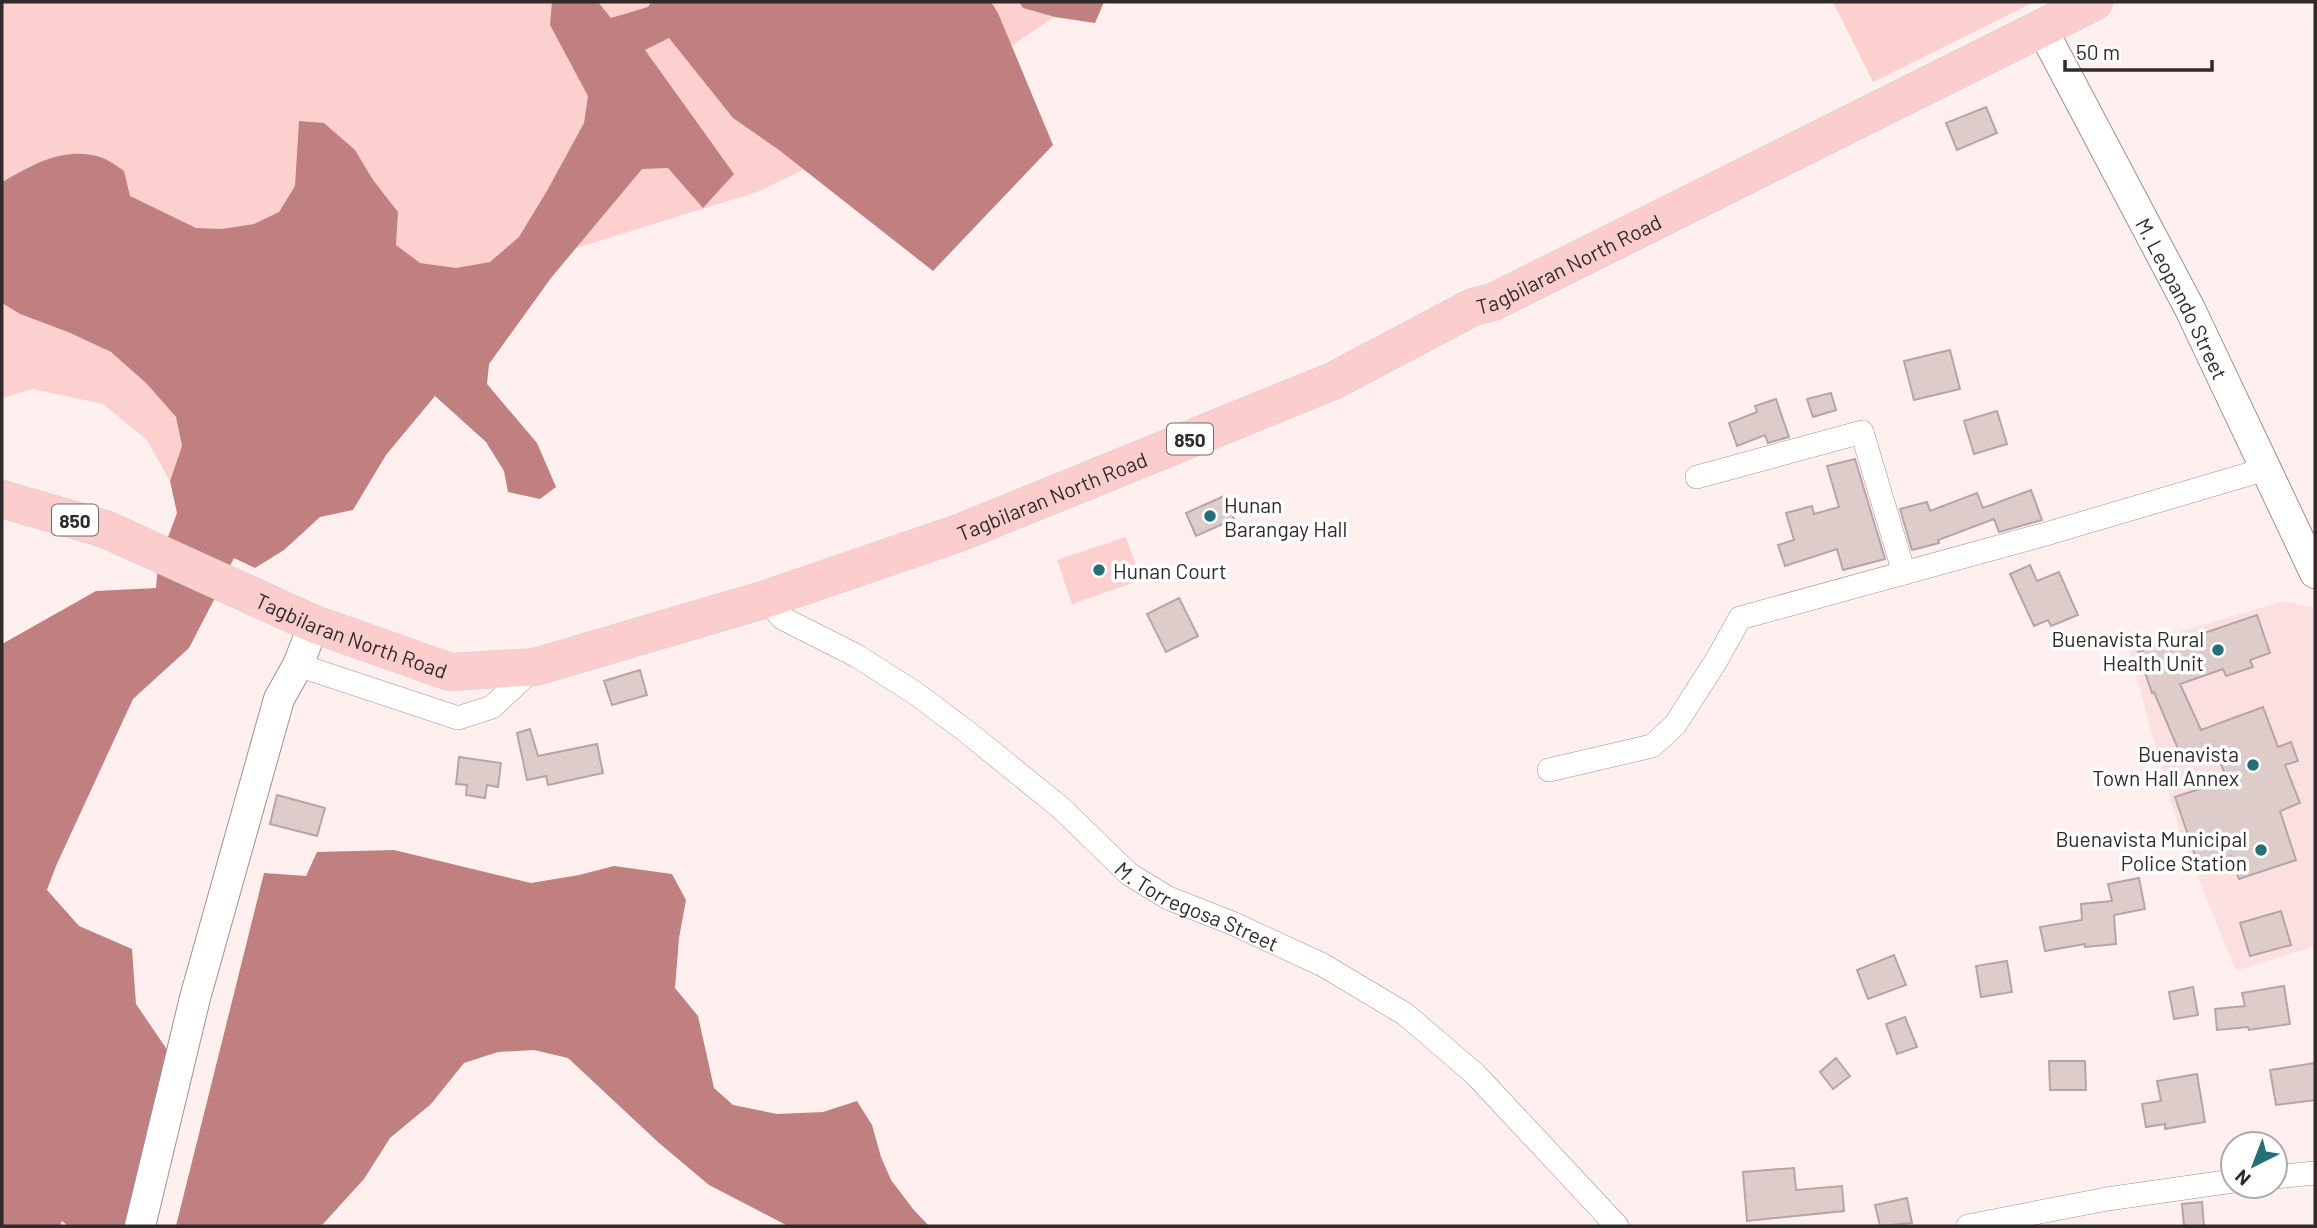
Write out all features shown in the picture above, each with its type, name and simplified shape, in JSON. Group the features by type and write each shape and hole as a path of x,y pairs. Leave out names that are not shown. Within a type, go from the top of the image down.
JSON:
{"main road":[{"name":"Tagbilaran North Road","path":"2,499 105,529 314,624 450,672 535,667 766,599 960,533 1333,381 1473,307 1493,302 2094,2"}],"street":[{"name":"M. Leopando Street","path":"2041,27 2190,309 2315,573"},
{"path":"1698,477 1862,432 1904,573"},
{"path":"1549,770 1652,746 1675,725 1716,662 1740,618 2046,534 2266,469"},
{"name":"M. Torregosa Street","path":"766,599 782,618 857,656 915,693 967,731 1061,808 1129,874 1168,898 1232,923 1323,965 1405,1014 1475,1074 1617,1226"},
{"path":"140,1226 195,998 275,712 314,624"},
{"path":"298,665 458,718 492,707 535,667"},
{"path":"2289,1176 2315,1173"},
{"path":"1968,1226 2107,1199 2219,1183"}],"shaded area":[{"path":"2,2 1077,2 878,134 757,192 557,254 449,307 242,264 2,200"},
{"path":"552,2 598,2 611,18 648,7 651,2 991,2 1053,145 933,271 779,150 733,118 669,38 645,50 734,174 703,208 668,168 642,169 551,278 489,364 487,384 537,443 556,487 540,499 508,492 504,471 486,442 435,396 386,455 353,510 320,517 284,550 255,568 234,558 218,590 159,561 177,513 170,481 182,446 176,417 147,384 111,352 20,314 2,303 2,182 61,155 86,154 103,158 124,171 130,196 196,228 222,229 254,224 279,212 295,186 299,121 324,123 355,150 373,180 398,212 396,245 420,263 456,268 490,262 519,237 584,123 588,96 550,25"},
{"path":"1019,2 1104,2 1095,23 1055,17 1023,8"},
{"path":"1833,2 2034,2 1873,82"},
{"path":"2,303 20,314 111,352 147,384 177,418 182,446 170,481 147,440 103,404 33,389 2,398"},
{"name":"Hunan Court","path":"1126,537 1141,580 1072,604 1057,560"},
{"path":"158,562 218,592 189,648 133,699 47,890 79,926 132,949 136,1004 170,1054 137,1226 68,1226 62,1221 60,1226 2,1226 2,644 96,591 156,588"},
{"path":"2284,601 2315,608 2315,946 2236,971 2179,830 2128,647"},
{"path":"394,850 531,883 614,866 672,874 686,900 679,938 675,988 698,1016 714,1088 733,1105 777,1114 823,1112 857,1101 872,1125 891,1180 929,1226 788,1226 709,1185 659,1143 568,1058 534,1050 498,1052 464,1063 431,1104 390,1138 364,1179 323,1224 176,1226 264,873 306,876 317,852"}],"building":[{"path":"1986,107 1997,133 1957,150 1946,123"},
{"path":"1950,350 1960,389 1914,400 1904,361"},
{"path":"1831,393 1836,410 1813,417 1807,399"},
{"path":"1776,399 1789,437 1768,443 1765,435 1737,446 1729,423 1757,412 1755,406"},
{"path":"1997,411 2007,444 1974,454 1964,421"},
{"path":"1855,459 1885,559 1843,570 1837,549 1785,566 1778,545 1794,540 1786,513 1812,506 1814,514 1839,507 1827,466"},
{"path":"2031,490 2042,520 1999,532 1994,519 1938,540 1939,543 1912,550 1900,509 1927,502 1930,511 1977,493 1983,508"},
{"name":"Hunan Barangay Hall","path":"1224,496 1234,519 1196,536 1186,513"},
{"path":"2030,565 2037,581 2059,572 2078,615 2051,626 2048,620 2034,626 2010,574"},
{"path":"1179,598 1198,636 1166,652 1147,614"},
{"path":"2257,615 2270,653 2250,660 2253,667 2226,676 2223,669 2180,684 2201,730 2263,707 2278,747 2291,742 2298,761 2285,765 2300,803 2280,811 2296,860 2239,879 2231,856 2199,867 2175,797 2227,780 2216,751 2184,763 2154,692 2152,693 2138,652 2162,644 2163,647"},
{"path":"640,670 647,695 612,705 604,681"},
{"path":"530,729 538,756 597,744 603,773 548,785 546,776 527,780 517,733"},
{"path":"459,757 501,763 498,787 487,785 485,798 466,795 467,785 456,784"},
{"path":"277,795 325,808 317,836 270,824"},
{"path":"2139,878 2145,909 2114,915 2116,944 2085,947 2085,944 2045,951 2040,927 2082,920 2081,904 2112,901 2108,884"},
{"path":"2281,911 2291,945 2250,956 2240,923"},
{"path":"1894,955 1906,985 1868,999 1857,970"},
{"path":"2007,961 2012,992 1981,997 1976,966"},
{"path":"2284,986 2290,1024 2249,1030 2248,1027 2217,1030 2215,1009 2245,1006 2242,993"},
{"path":"2193,987 2198,1015 2174,1019 2169,992"},
{"path":"1905,1017 1917,1047 1897,1054 1886,1024"},
{"path":"1836,1058 1850,1076 1833,1089 1820,1072"},
{"path":"2049,1061 2085,1061 2086,1090 2050,1090"},
{"path":"2315,1063 2315,1100 2276,1105 2270,1070"},
{"path":"2197,1074 2205,1122 2165,1129 2165,1124 2146,1127 2142,1104 2161,1101 2157,1081"},
{"path":"1794,1168 1796,1190 1842,1186 1844,1211 1747,1221 1743,1172"},
{"path":"1907,1198 1912,1223 1880,1226 1875,1205"},
{"path":"2202,1202 2204,1226 2184,1226 2182,1204"}],"place":[{"name":"Hunan Barangay Hall","path":"1210,516"},
{"name":"Hunan Court","path":"1099,570"},
{"name":"Buenavista Rural Health Unit","path":"2218,650"},
{"name":"Buenavista Town Hall Annex","path":"2253,765"},
{"name":"Buenavista Municipal Police Station","path":"2261,850"}]}
